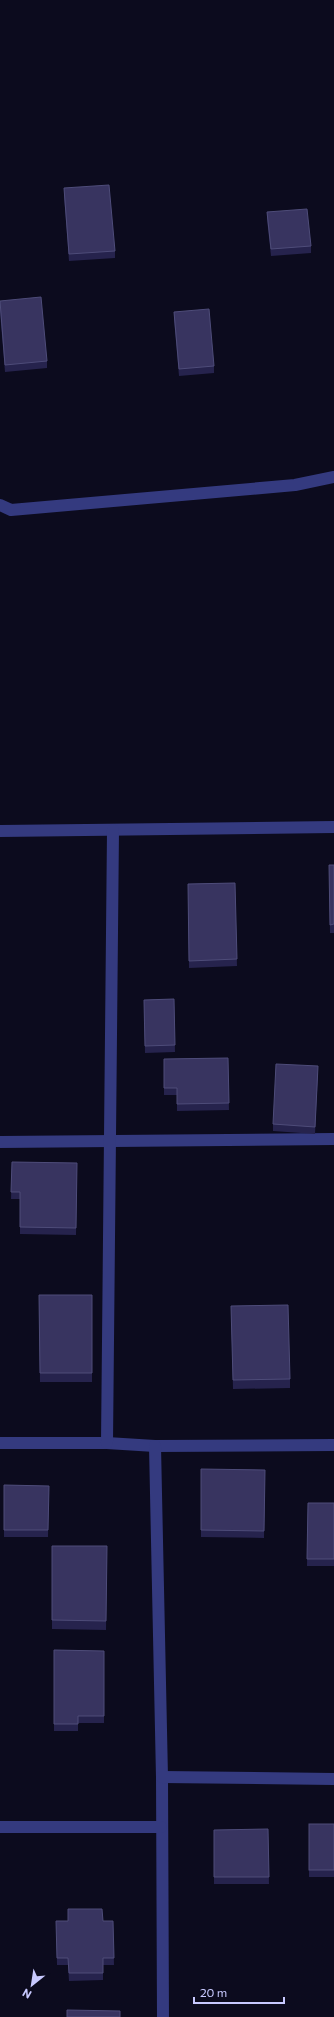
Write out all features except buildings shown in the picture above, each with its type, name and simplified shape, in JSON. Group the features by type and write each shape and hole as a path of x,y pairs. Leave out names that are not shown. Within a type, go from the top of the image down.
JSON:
{"street":[{"path":"0,505 11,510 294,485 334,477"},
{"path":"0,831 334,828"},
{"path":"107,1443 113,830"},
{"path":"0,1142 334,1139"},
{"path":"0,1443 107,1443 154,1446 334,1445"},
{"path":"154,1446 162,1777 162,2017"},
{"path":"162,1777 334,1779"},
{"path":"0,1827 161,1827"}]}
